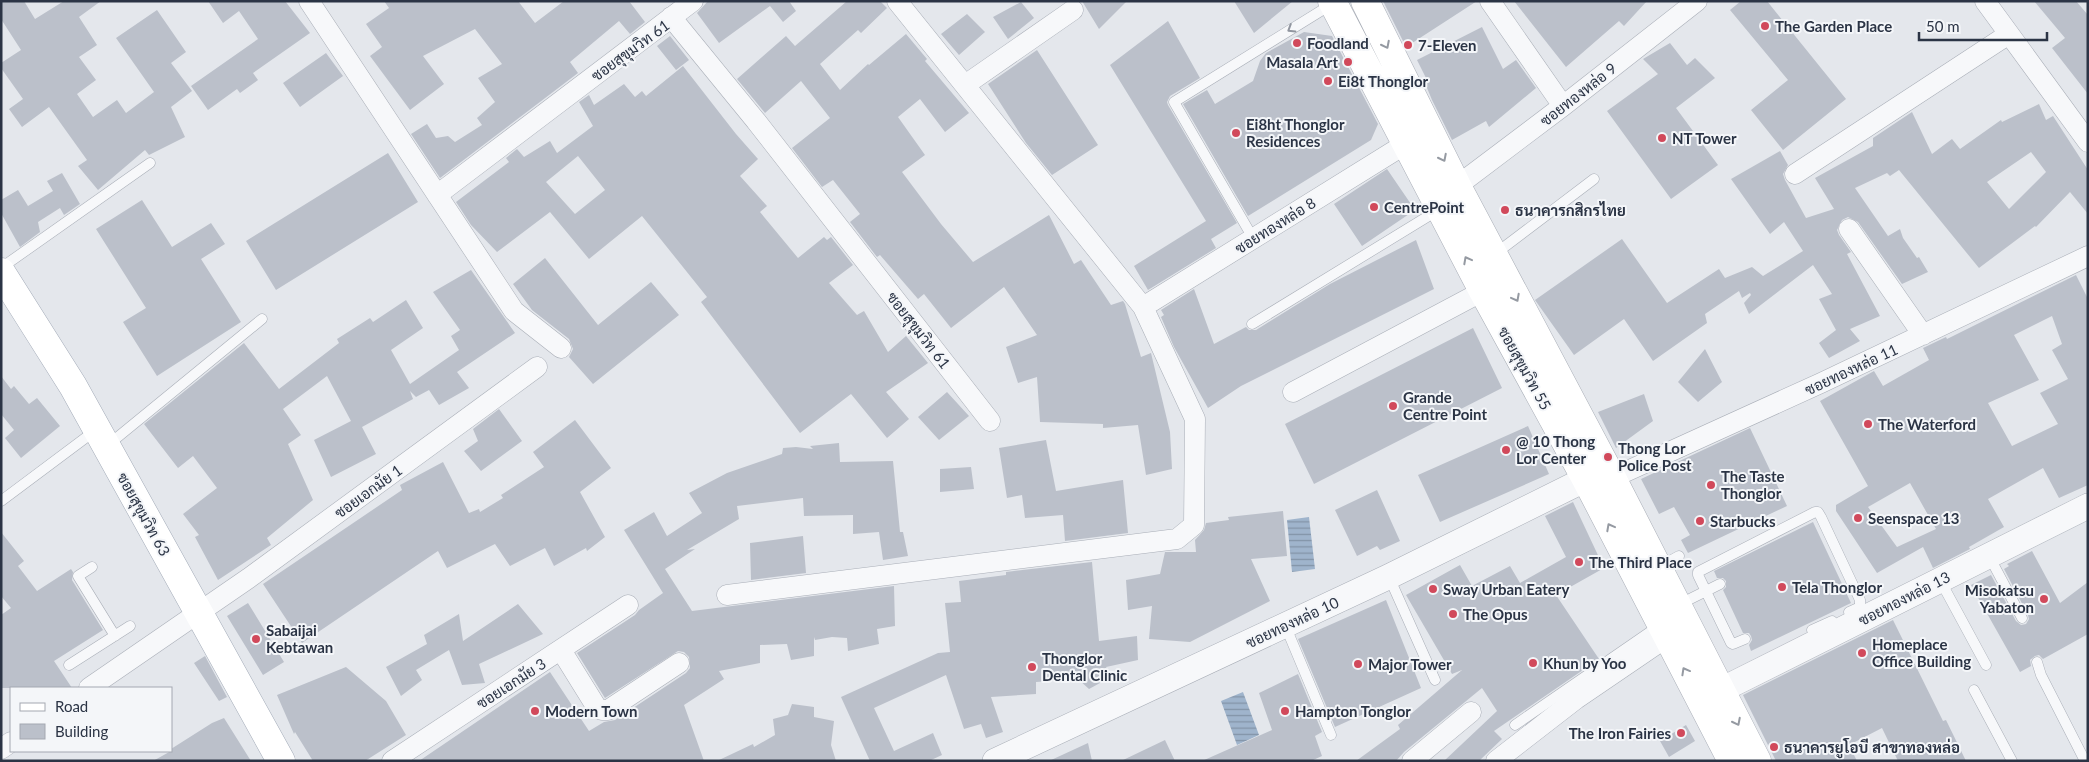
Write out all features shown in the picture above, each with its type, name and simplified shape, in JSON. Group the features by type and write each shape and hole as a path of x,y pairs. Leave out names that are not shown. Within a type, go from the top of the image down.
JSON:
{"main road":[{"name":"ซอยสุขุมวิท 55","path":"1365,1 1418,136 1483,291 1599,478 1669,562 1668,623"},
{"name":"ซอยสุขุมวิท 55","path":"1332,3 1418,136"},
{"name":"ซอยสุขุมวิท 55","path":"1444,197 1493,255 1668,623 1711,697 1757,761"},
{"name":"ซอยสุขุมวิท 63","path":"1,270 73,386 281,761"},
{"name":"ซอยสุขุมวิท 55","path":"1711,697 1732,761"}],"street":[{"path":"309,1 514,311 561,348"},
{"path":"671,18 693,1"},
{"path":"727,596 1177,539 1194,525 1195,419 1142,306 897,1"},
{"path":"1490,1 1563,106"},
{"path":"1984,1 2088,142"},
{"name":"ซอยทองหล่อ 9","path":"1444,197 1563,106 1692,3"},
{"path":"965,85 1073,10"},
{"name":"ซอยสุขุมวิท 61","path":"437,195 671,18 756,121 990,421"},
{"path":"1795,174 2009,34"},
{"name":"ซอยทองหล่อ 8","path":"1142,306 1418,136"},
{"path":"1849,229 1923,335"},
{"name":"ซอยทองหล่อ 11","path":"1599,478 1723,433 2088,256"},
{"path":"1294,392 1483,291"},
{"name":"ซอยเอกมัย 1","path":"90,687 198,613 537,367"},
{"name":"ซอยทองหล่อ 10","path":"995,761 1599,478"},
{"name":"ซอยทองหล่อ 13","path":"1711,697 1885,612 1940,580 2088,506"},
{"name":"ซอยเอกมัย 3","path":"392,761 628,605"},
{"path":"1496,761 1576,699 1668,623"},
{"path":"560,650 596,708 602,710 608,710 679,663"},
{"path":"1412,761 1471,712"}],"lane":[{"path":"1253,238 1174,102 1332,3"},
{"path":"1,270 150,163"},
{"path":"1493,255 1594,179"},
{"path":"1252,324 1444,197"},
{"path":"1,501 101,438 262,319"},
{"path":"1745,639 1733,644 1731,643 1698,575 1699,571 1817,512 1861,604 1857,609 1812,630"},
{"path":"1988,556 2022,618"},
{"path":"92,567 78,576 115,636"},
{"path":"1388,576 1435,680"},
{"path":"1940,580 1986,664"},
{"path":"1515,725 1668,623 1706,591 1720,584"},
{"path":"1285,625 1331,735"},
{"path":"69,665 130,626"},
{"path":"2037,662 2041,675 2085,761"},
{"path":"1974,690 2012,761"}],"water":[{"path":"1309,517 1315,569 1292,572 1287,520"},
{"path":"1243,692 1259,735 1237,745 1221,701"}],"building":[{"path":"1,1 24,1 35,19 64,1 101,1 79,17 97,45 79,57 96,80 77,94 93,117 117,100 126,113 154,92 116,38 157,10 186,52 171,63 192,91 171,107 185,137 149,155 145,150 98,190 78,166 87,160 49,107 22,127 9,109 23,99 1,68 1,63 21,50 1,19"},
{"path":"208,1 285,1 310,33 253,73 258,80 240,93 237,89 208,110 191,86 258,39 239,11 223,23"},
{"path":"384,1 518,1 535,23 564,1 629,1 645,22 630,34 619,21 570,62 578,73 440,178 411,134 427,124 436,138 448,136 455,142 482,125 477,118 495,102 478,78 502,64 475,29 423,56 444,84 410,110 370,56 382,47 366,24 389,8"},
{"path":"708,1 789,1 796,11 783,22 770,6 719,43 697,13"},
{"path":"847,1 880,1 887,8 861,33 858,30 820,64 840,90 868,64 906,34 927,59 925,61 969,113 945,132 920,99 898,117 925,155 902,172 941,224 973,262 1049,215 1074,264 1081,260 1111,305 1123,301 1125,304 1141,357 1151,353 1170,432 1172,469 1146,475 1138,425 1103,428 1103,424 1040,422 1037,377 1018,383 1006,347 1037,335 1004,287 951,328 924,294 918,299 880,255 877,257 850,222 860,214 833,180 822,187 792,148 830,118 801,81 765,113 737,79 786,36 795,46"},
{"path":"1082,1 1127,1 1099,29"},
{"path":"1234,1 1293,1 1254,33"},
{"path":"1383,1 1477,1 1406,47"},
{"path":"1514,1 1647,1 1624,26 1619,21 1566,67"},
{"path":"1741,1 1767,1 1846,99 1783,150 1751,110 1788,80 1730,10"},
{"path":"2034,1 2076,1 2088,15 2088,94 2052,48 2065,38"},
{"path":"1021,2 1034,18 1008,39 993,17"},
{"path":"967,14 985,32 959,55 941,34"},
{"path":"1168,21 1200,78 1170,96 1167,102 1168,105 1237,223 1211,239 1216,248 1148,290 1134,266 1206,221 1110,65"},
{"path":"1482,27 1503,69 1516,60 1536,88 1489,127 1486,121 1452,140 1432,100 1425,83 1428,82 1417,60"},
{"path":"1304,32 1332,36 1378,124 1371,140 1248,216 1183,104 1207,90 1215,104 1253,81 1260,61 1266,53"},
{"path":"670,36 689,60 676,70 657,46"},
{"name":"NT Tower","path":"1670,43 1687,65 1695,58 1715,78 1676,108 1718,165 1671,199 1607,111 1658,74 1643,59"},
{"path":"1037,50 1098,145 1052,175 1026,143 988,84"},
{"path":"326,53 343,76 300,107 283,83"},
{"path":"683,66 758,159 740,176 767,206 760,212 798,258 824,237 827,240 831,237 853,265 829,283 857,315 864,311 888,352 906,336 928,363 886,392 909,419 887,438 851,394 800,433 701,302 707,297 642,216 589,259 550,212 497,252 471,225 456,202 509,162 506,158 517,149 524,157 550,141 557,153 593,126 579,102 589,95 594,105 624,84 635,97 642,91 646,96","holes":["578,156 605,190 575,214 546,182"]},
{"path":"2039,104 2046,120 2053,116 2088,170 2088,214 2070,192 2036,227 1979,268 1899,170 1890,176 1887,173 1855,188 1888,236 1900,229 1903,238 1917,258 1919,257 1928,272 1902,284 1858,222 1848,217 1842,220 1837,230 1851,252 1847,254 1880,316 1850,329 1860,341 1829,358 1819,343 1836,330 1819,299 1832,294 1813,265 1749,314 1744,303 1751,295 1750,293 1742,298 1739,291 1705,314 1707,323 1653,361 1624,319 1574,355 1535,300 1622,239 1667,303 1719,269 1725,278 1752,267 1763,276 1803,251 1784,222 1770,234 1731,179 1780,151 1788,165 1783,174 1785,180 1806,218 1834,209 1815,178 1873,146 1873,138 1912,112 1932,154 1952,139 1960,149 2001,120 2002,122","holes":["2031,152 2046,172 2009,209 1987,182"]},
{"path":"388,153 418,202 276,290 246,241"},
{"name":"CentrePoint","path":"1387,169 1415,210 1362,246 1334,204"},
{"path":"62,173 80,204 64,215 60,208 38,222 40,232 20,247 1,213 1,200 18,190 28,206 53,191 47,181"},
{"path":"142,200 172,247 211,223 225,244 201,259 241,322 157,376 123,322 146,308 96,229"},
{"path":"1416,240 1434,289 1241,386 1208,408 1174,347 1161,317 1164,315 1161,310 1194,289 1214,344 1246,327 1249,330 1256,330 1330,284"},
{"path":"545,258 598,325 651,282 679,315 593,384 569,357 573,349 569,339 532,310 513,284"},
{"path":"471,270 515,333 457,372 469,388 439,405 429,390 416,397 410,391 413,399 362,427 376,454 331,477 314,440 351,421 327,376 283,409 301,435 288,444 313,500 267,538 271,545 218,580 195,537 199,535 183,514 217,488 193,456 178,468 144,424 244,343 279,389 339,343 337,339 370,318 373,322 406,300 423,328 391,350 410,384 459,350 451,336 460,330 433,292"},
{"path":"2076,275 2088,299 2088,485 2059,498 2043,468 1988,499 2004,527 1969,547 1970,549 1933,568 1923,547 1877,573 1836,511 1836,505 1868,486 1820,401 1874,371 1883,386 1929,360 1923,348 1946,337 1947,339","holes":["2052,316 2062,344 2052,350 2068,379 2040,393 2058,424 2012,446 1988,403 2039,380 2014,335","1910,483 1936,529 1897,547 1868,507"]},
{"name":"Grande Centre Point","path":"1473,328 1502,388 1314,484 1285,424"},
{"path":"1705,349 1722,382 1698,402 1678,382"},
{"path":"1,376 11,389 14,386 29,404 37,398 60,426 21,458 5,438 14,430 1,414"},
{"path":"947,392 969,416 939,440 918,417"},
{"path":"1644,394 1653,421 1616,448 1598,412"},
{"path":"499,409 522,441 481,471 464,451 478,441 473,429"},
{"path":"575,420 611,468 580,492 605,537 587,551 586,548 554,566 545,548 510,566 495,544 447,568 438,551 302,643 263,584 402,490 400,485 443,462 469,513 479,509 480,512 503,498 501,495 544,467 533,452"},
{"name":"@ 10 Thong Lor Center","path":"1528,426 1549,474 1440,522 1418,475"},
{"name":"The Taste Thonglor","path":"1750,428 1787,506 1688,553 1681,540 1690,535 1674,507 1659,514 1641,479"},
{"path":"1046,440 1056,491 1123,480 1128,533 1065,541 1063,515 1025,518 1022,495 1007,498 999,448"},
{"path":"839,443 840,462 893,461 900,532 903,532 908,556 883,560 879,532 853,534 853,515 804,516 803,498 737,506 739,519 687,550 695,549 665,569 692,611 894,586 895,626 877,629 879,644 848,651 847,638 832,637 815,640 814,637 814,656 791,660 787,644 760,645 760,663 719,671 724,679 684,705 704,761 419,761 550,672 589,731 604,722 615,720 686,673 690,668 689,657 684,652 678,651 605,698 577,653 635,615 663,593 624,530 654,512 667,536 702,513 689,493 727,473 782,454 783,448 813,449 810,446"},
{"path":"971,467 974,489 940,492 940,469"},
{"path":"1377,490 1400,541 1380,550 1377,546 1357,556 1335,510"},
{"path":"1573,502 1604,568 1556,595 1599,659 1494,731 1502,739 1479,761 1444,761 1497,711 1482,688 1404,752 1396,761 1356,761 1400,729 1398,725 1462,670 1452,674 1406,595 1460,565 1472,586 1510,566 1520,583 1566,557 1545,516"},
{"path":"1283,511 1287,556 1251,559 1270,601 1190,642 1149,639 1152,606 1128,610 1126,580 1160,574 1165,552 1196,552 1195,540 1204,530 1206,523 1229,520 1228,517"},
{"name":"Tela Thonglor","path":"1813,522 1851,603 1751,651 1749,645 1752,640 1751,636 1749,633 1743,633 1723,590 1726,587 1726,581 1723,578 1717,578 1714,571"},
{"path":"1,532 24,561 18,566 37,591 71,569 73,572 72,580 103,630 54,661 71,687 1,688 1,615 11,608 1,596"},
{"path":"803,536 806,573 751,580 750,543"},
{"path":"2032,551 2060,603 2088,582 2088,634 2043,659 2039,655 2035,656 2030,660 2031,666 2020,672 1971,585 1991,575 2016,621 2021,625 2026,624 2029,619 2028,615 2004,569 2009,566 2007,564"},
{"path":"1092,562 1099,641 1137,636 1138,660 1106,667 1111,677 1089,689 1078,679 1036,682 1036,694 991,697 1003,732 986,738 981,724 964,729 946,675 874,708 894,751 933,733 942,755 929,761 870,761 841,697 938,653 950,652 945,603 961,602 959,581 1006,575 1006,572"},
{"name":"Major Tower","path":"1386,600 1421,688 1335,727 1298,639"},
{"name":"Sabaijai Kebtawan","path":"248,603 284,662 263,675 227,616"},
{"path":"518,604 543,634 479,664 485,683 462,685 449,650 416,670 422,680 401,696 386,667 427,644 424,635 459,614 463,641"},
{"name":"Homeplace Office Building","path":"1893,620 1943,721 1946,720 1966,761 1898,761 1882,728 1849,745 1857,761 1776,761 1743,695"},
{"path":"205,656 227,697 219,701 194,663"},
{"path":"346,667 386,701 406,735 365,761 313,761 295,732 294,734 277,695"},
{"name":"Hampton Tonglor","path":"1298,674 1322,732 1315,736 1322,756 1311,761 1202,761 1272,730 1259,693"},
{"path":"792,704 814,707 814,717 834,721 831,745 836,761 717,761 753,744 754,747 775,735 773,719 788,715"},
{"path":"224,718 251,761 153,761 172,752 172,748 212,723"},
{"name":"The Iron Fairies","path":"1686,725 1695,741 1669,757 1660,741"},
{"path":"1165,740 1175,761 1121,761"},
{"path":"1088,743 1092,761 1049,761"}],"place":[{"name":"The Garden Place","path":"1765,26"},
{"name":"Foodland","path":"1297,43"},
{"name":"7-Eleven","path":"1408,45"},
{"name":"Masala Art","path":"1348,62"},
{"name":"Ei8t Thonglor","path":"1328,81"},
{"name":"Ei8ht Thonglor Residences","path":"1236,133"},
{"name":"NT Tower","path":"1662,138"},
{"name":"CentrePoint","path":"1374,207"},
{"name":"ธนาคารกสิกรไทย","path":"1505,210"},
{"name":"Grande Centre Point","path":"1393,406"},
{"name":"The Waterford","path":"1868,424"},
{"name":"@ 10 Thong Lor Center","path":"1506,450"},
{"name":"Thong Lor Police Post","path":"1608,457"},
{"name":"The Taste Thonglor","path":"1711,485"},
{"name":"Seenspace 13","path":"1858,518"},
{"name":"Starbucks","path":"1700,521"},
{"name":"The Third Place","path":"1579,562"},
{"name":"Tela Thonglor","path":"1782,587"},
{"name":"Sway Urban Eatery","path":"1433,589"},
{"name":"Misokatsu Yabaton","path":"2044,599"},
{"name":"The Opus","path":"1453,614"},
{"name":"Sabaijai Kebtawan","path":"256,639"},
{"name":"Homeplace Office Building","path":"1862,653"},
{"name":"Khun by Yoo","path":"1533,663"},
{"name":"Major Tower","path":"1358,664"},
{"name":"Thonglor Dental Clinic","path":"1032,667"},
{"name":"Modern Town","path":"535,711"},
{"name":"Hampton Tonglor","path":"1285,711"},
{"name":"The Iron Fairies","path":"1681,733"},
{"name":"ธนาคารยูโอบี สาขาทองหล่อ","path":"1774,747"}]}
